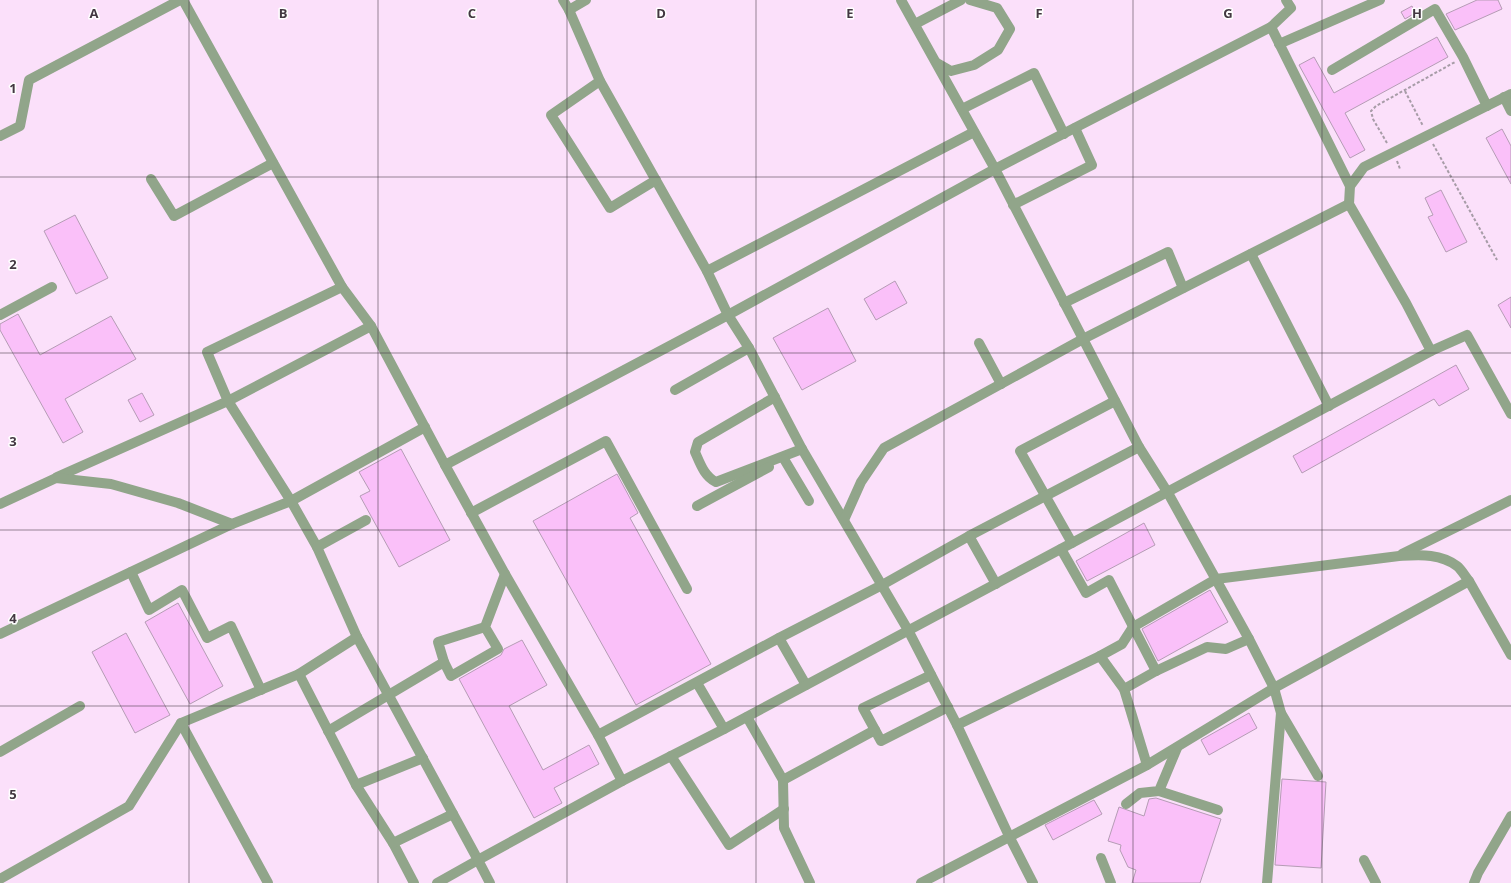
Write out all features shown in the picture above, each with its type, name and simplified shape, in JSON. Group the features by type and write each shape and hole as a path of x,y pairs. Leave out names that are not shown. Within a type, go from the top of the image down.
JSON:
{"lane":[{"path":"0,136 20,126 29,80 182,0 342,287 371,326 471,513 598,735 622,782"},
{"path":"563,0 569,10 600,81 707,271 728,315 749,348 802,449 908,630 957,725 1009,836 1033,883"},
{"path":"569,10 586,0"},
{"path":"901,0 1014,205 1139,447 1168,492 1249,640 1274,688 1281,713 1318,776"},
{"path":"915,24 961,0"},
{"path":"936,63 951,71 974,65 998,50 1010,29 997,8 970,0"},
{"path":"445,465 728,315 995,170 1271,27 1291,8 1286,0"},
{"path":"1279,44 1380,0"},
{"path":"1332,70 1435,9 1463,57 1486,106"},
{"path":"1271,27 1350,186 1349,204 1406,302 1431,351"},
{"path":"962,109 1034,73 1064,134"},
{"path":"600,81 551,115 610,208 656,180"},
{"path":"1350,186 1364,167 1507,96 1511,111"},
{"path":"1014,205 1092,165 1075,128"},
{"path":"707,271 974,132"},
{"path":"151,179 174,216 273,163"},
{"path":"844,520 861,482 884,448 1083,339 1349,204"},
{"path":"1064,303 1168,252 1184,288"},
{"path":"1251,254 1329,406"},
{"path":"0,315 52,287"},
{"path":"342,287 207,352 228,401 291,501 317,547 357,637 490,883"},
{"path":"0,504 228,401 371,326"},
{"path":"437,883 622,782 747,717 1431,351 1467,335 1511,414"},
{"path":"979,343 1001,384"},
{"path":"675,390 749,348"},
{"path":"775,397 698,442 695,452 700,464 708,478 716,482 802,449"},
{"path":"1072,543 1020,451 1115,401"},
{"path":"0,634 232,524 291,501 425,428"},
{"path":"471,513 606,441 687,589"},
{"path":"598,735 779,638 882,585 969,536 1139,447"},
{"path":"697,506 802,449"},
{"path":"784,459 809,501"},
{"path":"56,478 111,484 178,503 232,524"},
{"path":"1399,556 1511,500"},
{"path":"317,547 366,520"},
{"path":"969,536 996,584"},
{"path":"1061,549 1086,593 1109,580 1156,672"},
{"path":"957,725 1122,644 1133,627 1216,579 1399,556 1426,555 1443,558 1458,566 1469,580 1511,655"},
{"path":"130,572 149,610 182,590 207,638 231,626 261,690"},
{"path":"485,627 505,574"},
{"path":"921,883 1147,765 1274,688 1469,580"},
{"path":"485,627 498,649 451,676 444,662 438,642 485,627"},
{"path":"0,879 129,806 181,723 299,674 357,637"},
{"path":"779,638 806,685"},
{"path":"1124,689 1207,647 1226,649 1249,640"},
{"path":"1100,656 1124,689 1147,765"},
{"path":"328,731 444,662"},
{"path":"299,674 356,785 394,843 414,883"},
{"path":"931,675 863,708 881,741 948,707"},
{"path":"697,683 724,729"},
{"path":"0,752 80,706"},
{"path":"1267,883 1281,713"},
{"path":"747,717 783,780 784,828 810,883"},
{"path":"181,723 268,883"},
{"path":"783,780 875,730"},
{"path":"1159,791 1176,748"},
{"path":"671,756 729,845 784,809"},
{"path":"356,785 423,758"},
{"path":"1126,804 1140,793 1159,791 1218,810"},
{"path":"394,843 453,814"},
{"path":"1474,883 1478,873 1511,816"},
{"path":"1101,858 1111,883"},
{"path":"1364,860 1376,883"}],"path":[{"path":"1400,169 1373,119 1371,111 1376,106 1463,57"},
{"path":"1405,91 1497,260"}],"shaded area":[{"path":"0,0 1511,0 1511,883 0,883"}],"building":[{"path":"1477,0 1498,0 1502,9 1455,30 1446,14"},
{"path":"1412,6 1415,13 1405,19 1401,12"},
{"path":"1437,37 1448,57 1345,113 1365,150 1350,158 1299,65 1314,57 1334,93"},
{"path":"1502,129 1511,146 1511,184 1486,138"},
{"path":"1441,190 1467,242 1446,252 1428,217 1433,215 1425,198"},
{"path":"75,215 108,278 76,294 44,231"},
{"path":"895,281 907,303 876,320 864,299"},
{"path":"1511,297 1511,328 1498,305"},
{"path":"828,308 856,361 802,390 773,338"},
{"path":"18,314 40,355 111,316 136,359 65,399 83,432 63,443 0,330 0,324"},
{"path":"1456,365 1469,389 1439,406 1434,399 1302,473 1293,456"},
{"path":"142,393 154,415 140,422 128,400"},
{"path":"401,449 450,540 399,567 360,496 370,491 359,472"},
{"path":"617,474 638,513 630,518 711,664 636,705 533,521"},
{"path":"1144,523 1155,545 1087,581 1076,561"},
{"path":"1210,590 1228,622 1158,661 1142,629"},
{"path":"178,603 223,686 190,704 145,622"},
{"path":"126,633 170,715 135,733 92,652"},
{"path":"522,640 547,685 509,706 543,770 589,745 599,764 554,788 562,803 534,818 459,679 501,655 504,649"},
{"path":"1249,713 1257,728 1209,755 1201,740"},
{"path":"1282,779 1326,782 1321,868 1275,865"},
{"path":"1156,798 1221,819 1200,883 1132,883 1136,870 1128,867 1120,850 1121,845 1108,841 1119,807 1144,816 1149,799"},
{"path":"1094,800 1102,814 1053,840 1045,825"}]}
